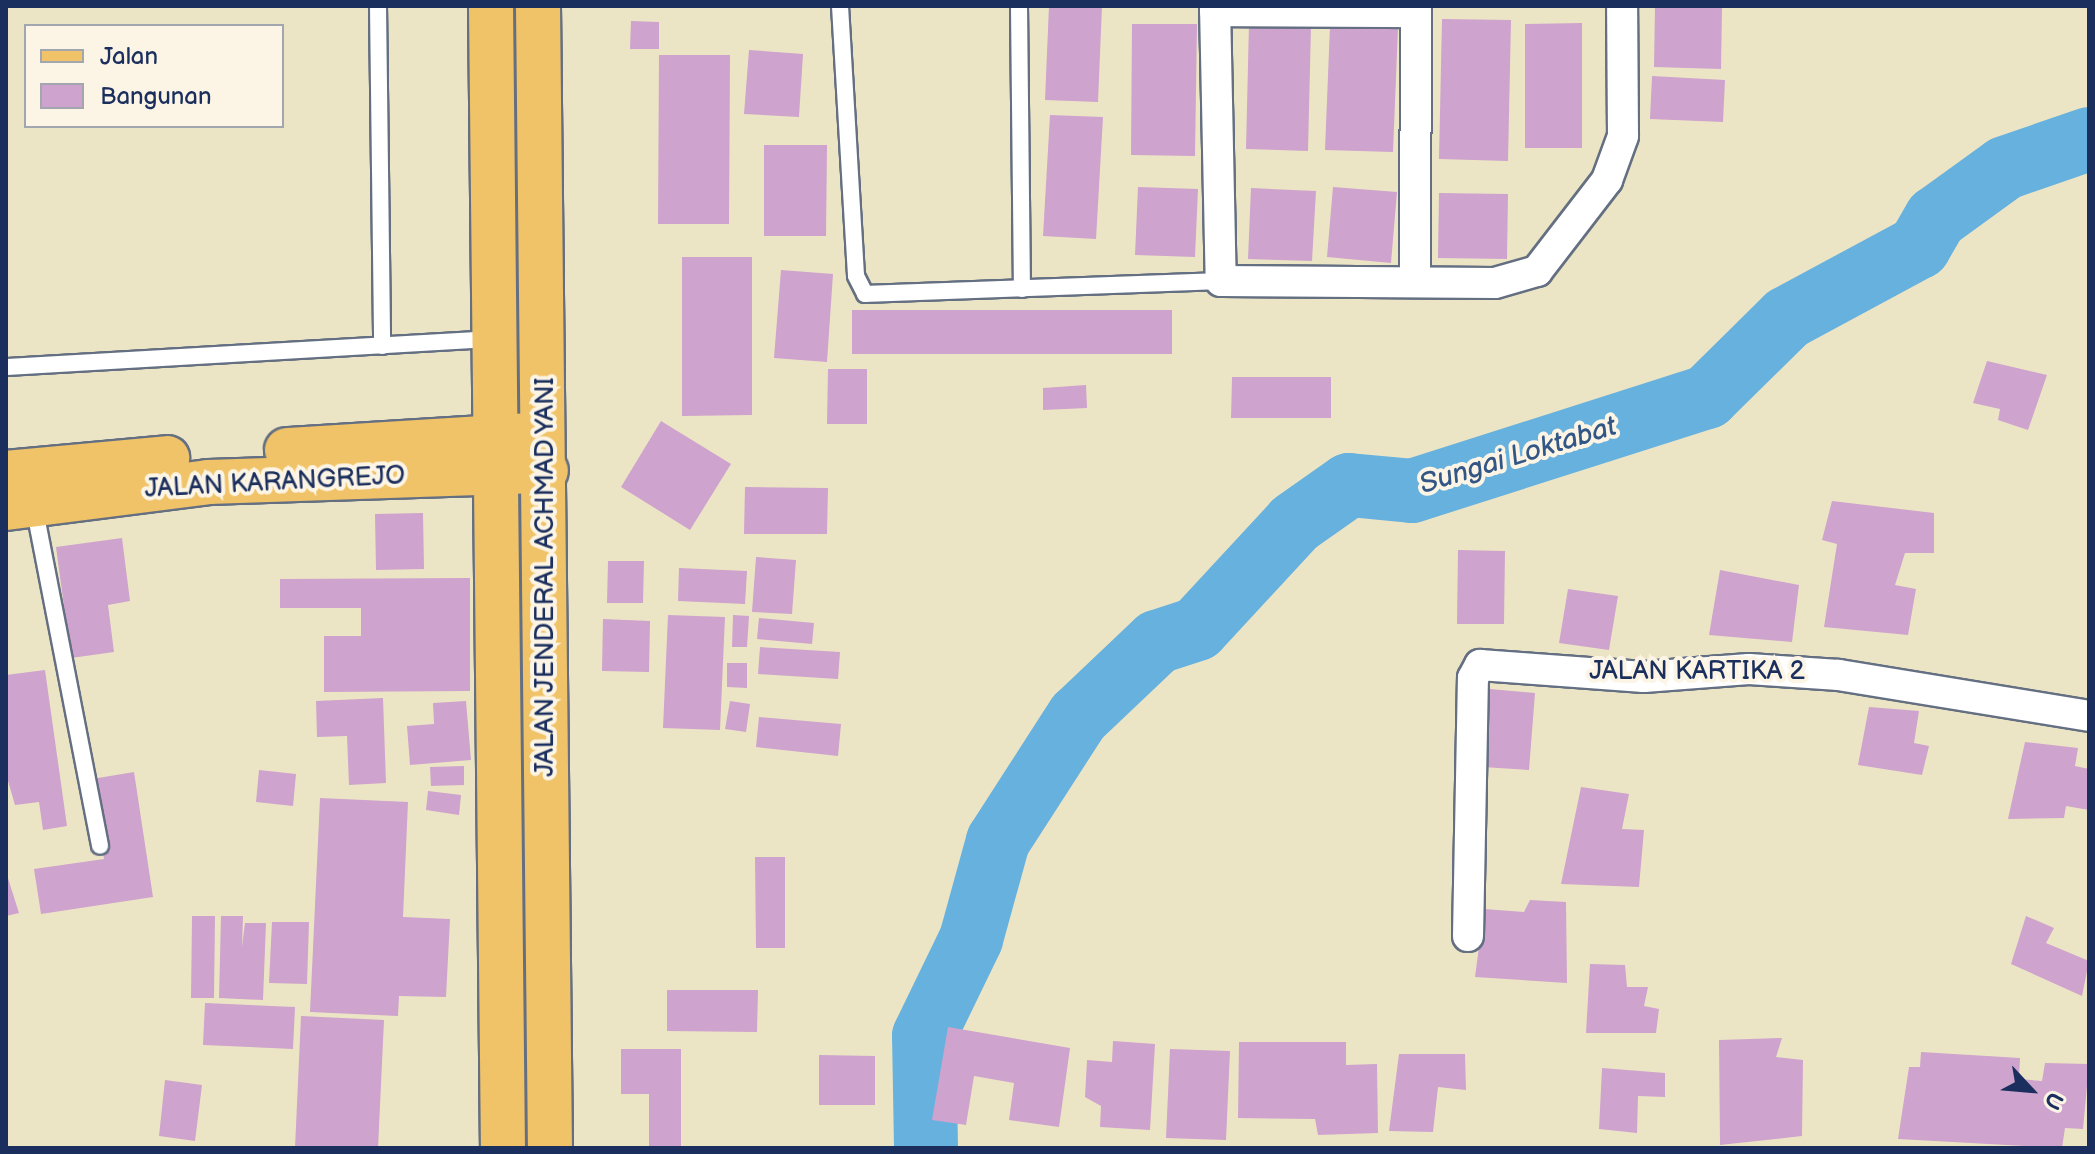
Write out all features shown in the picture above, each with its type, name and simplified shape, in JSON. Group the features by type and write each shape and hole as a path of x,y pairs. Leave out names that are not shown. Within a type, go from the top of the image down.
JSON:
{"main road":[{"name":"JALAN JENDERAL ACHMAD YANI","path":"491,6 490,339 503,1148"},
{"name":"JALAN JENDERAL ACHMAD YANI","path":"538,6 546,452 550,1148"},
{"name":"JALAN KARANGREJO","path":"15,495 546,452"}],"street":[{"path":"1415,280 1416,9 1215,8 1221,281 1523,280 1607,180 1623,136 1622,6"},
{"name":"JALAN KARTIKA 2","path":"1468,936 1473,678 1480,665 1644,677 1749,669 1839,675 2089,716"}],"lane":[{"path":"378,6 382,346"},
{"path":"840,6 858,287 873,296 1221,281"},
{"path":"1019,6 1022,289"},
{"path":"6,367 490,339"},
{"path":"15,495 100,846"}],"building":[{"path":"1049,6 1102,6 1098,102 1045,100"},
{"path":"1655,7 1722,8 1721,69 1654,67"},
{"path":"1442,19 1511,20 1508,161 1439,159"},
{"path":"631,21 659,22 659,49 630,49"},
{"path":"1249,23 1311,25 1308,151 1246,149"},
{"path":"1582,23 1582,148 1525,148 1525,24"},
{"path":"1132,24 1197,24 1195,156 1131,155"},
{"path":"1330,26 1398,28 1393,152 1325,150"},
{"path":"749,50 803,54 799,117 744,114"},
{"path":"659,55 730,55 729,224 658,224"},
{"path":"1652,76 1725,80 1723,122 1650,119"},
{"path":"1050,115 1103,117 1096,239 1043,236"},
{"path":"764,145 827,145 826,236 764,236"},
{"path":"1138,187 1198,189 1195,257 1135,255"},
{"path":"1333,187 1397,192 1391,263 1327,257"},
{"path":"1251,188 1316,191 1312,261 1248,259"},
{"path":"1439,193 1508,194 1507,259 1438,258"},
{"path":"682,257 752,257 752,415 682,416"},
{"path":"781,270 833,274 827,362 774,358"},
{"path":"852,310 1172,310 1172,354 852,354"},
{"path":"1987,361 2047,375 2028,430 1998,420 2000,409 1973,403"},
{"path":"828,369 867,369 867,424 827,424"},
{"path":"1232,377 1331,377 1331,418 1231,418"},
{"path":"1086,385 1087,408 1043,410 1043,388"},
{"path":"661,421 731,464 690,530 621,487"},
{"path":"745,487 828,488 827,534 744,534"},
{"path":"1832,501 1934,513 1934,553 1905,553 1895,585 1916,589 1908,635 1824,627 1837,544 1822,540"},
{"path":"423,513 424,569 376,570 375,514"},
{"path":"122,538 130,601 108,605 114,652 71,658 56,547"},
{"path":"1458,550 1505,551 1504,624 1457,624"},
{"path":"756,557 796,560 792,614 752,612"},
{"path":"608,561 644,561 643,603 607,603"},
{"path":"679,568 747,571 745,604 678,601"},
{"path":"1720,570 1799,585 1792,642 1709,635"},
{"path":"470,578 470,691 324,692 324,636 361,636 361,608 280,608 280,579"},
{"path":"1568,589 1618,596 1609,650 1559,643"},
{"path":"668,615 725,617 720,730 663,728"},
{"path":"733,615 749,616 747,647 732,647"},
{"path":"759,618 814,623 812,644 757,639"},
{"path":"603,619 650,621 649,672 602,671"},
{"path":"760,647 840,652 838,679 758,674"},
{"path":"727,663 747,663 747,688 727,687"},
{"path":"45,670 67,826 43,830 39,802 15,805 6,774 6,675"},
{"path":"1490,689 1535,693 1529,770 1483,767"},
{"path":"383,698 386,783 349,785 347,736 317,737 316,701"},
{"path":"466,701 471,760 410,765 407,726 434,724 433,703"},
{"path":"730,701 750,704 746,732 725,729"},
{"path":"1869,707 1919,711 1914,743 1929,746 1922,775 1858,765"},
{"path":"759,717 841,724 838,756 756,747"},
{"path":"2025,742 2078,748 2075,766 2089,769 2089,810 2066,806 2064,818 2008,819"},
{"path":"464,766 464,785 431,786 430,767"},
{"path":"259,770 296,774 293,806 256,802"},
{"path":"134,772 153,897 41,914 34,869 104,859 92,779"},
{"path":"1581,787 1629,794 1622,829 1644,830 1639,887 1561,884"},
{"path":"428,791 461,795 459,815 426,810"},
{"path":"320,798 408,802 403,917 450,919 446,997 399,996 398,1016 310,1012"},
{"path":"755,857 785,857 785,948 756,948"},
{"path":"6,872 19,913 6,916"},
{"path":"1530,900 1566,902 1567,983 1475,977 1484,909 1524,912"},
{"path":"192,916 215,916 214,998 191,998"},
{"path":"221,916 243,916 242,947 245,923 266,923 263,1000 219,998"},
{"path":"2026,916 2054,928 2046,943 2089,961 2082,996 2011,964"},
{"path":"272,922 309,922 307,984 269,983"},
{"path":"1590,964 1625,965 1627,987 1648,987 1644,1006 1659,1009 1656,1033 1586,1033"},
{"path":"667,990 758,990 757,1032 667,1031"},
{"path":"205,1003 295,1007 293,1049 203,1045"},
{"path":"301,1016 384,1020 378,1148 295,1148"},
{"path":"948,1027 1070,1048 1059,1127 1009,1120 1014,1083 974,1076 966,1125 932,1120"},
{"path":"1782,1038 1776,1057 1803,1060 1802,1136 1720,1145 1719,1040"},
{"path":"1113,1041 1155,1044 1150,1130 1100,1127 1101,1106 1085,1097 1087,1060 1112,1062"},
{"path":"1239,1042 1346,1042 1346,1065 1377,1064 1378,1133 1318,1135 1315,1119 1238,1118"},
{"path":"621,1049 681,1049 681,1148 649,1148 649,1094 621,1094"},
{"path":"1170,1049 1230,1051 1226,1140 1166,1138"},
{"path":"1921,1052 2020,1058 2019,1079 2042,1081 2045,1063 2089,1064 2083,1129 2065,1128 2062,1148 1898,1139 1909,1067 1920,1067"},
{"path":"1399,1054 1465,1054 1466,1090 1438,1087 1433,1132 1389,1131"},
{"path":"819,1055 875,1056 875,1105 819,1105"},
{"path":"1602,1068 1665,1073 1665,1097 1638,1096 1637,1133 1599,1129"},
{"path":"165,1080 202,1085 195,1141 159,1136"}],"waterway":[{"name":"Sungai Loktabat","path":"926,1148 924,1036 971,939 998,841 1078,717 1157,642 1197,629 1295,523 1349,485 1412,491 1707,397 1787,318 1919,247 1936,218 2005,168 2089,139"}]}
